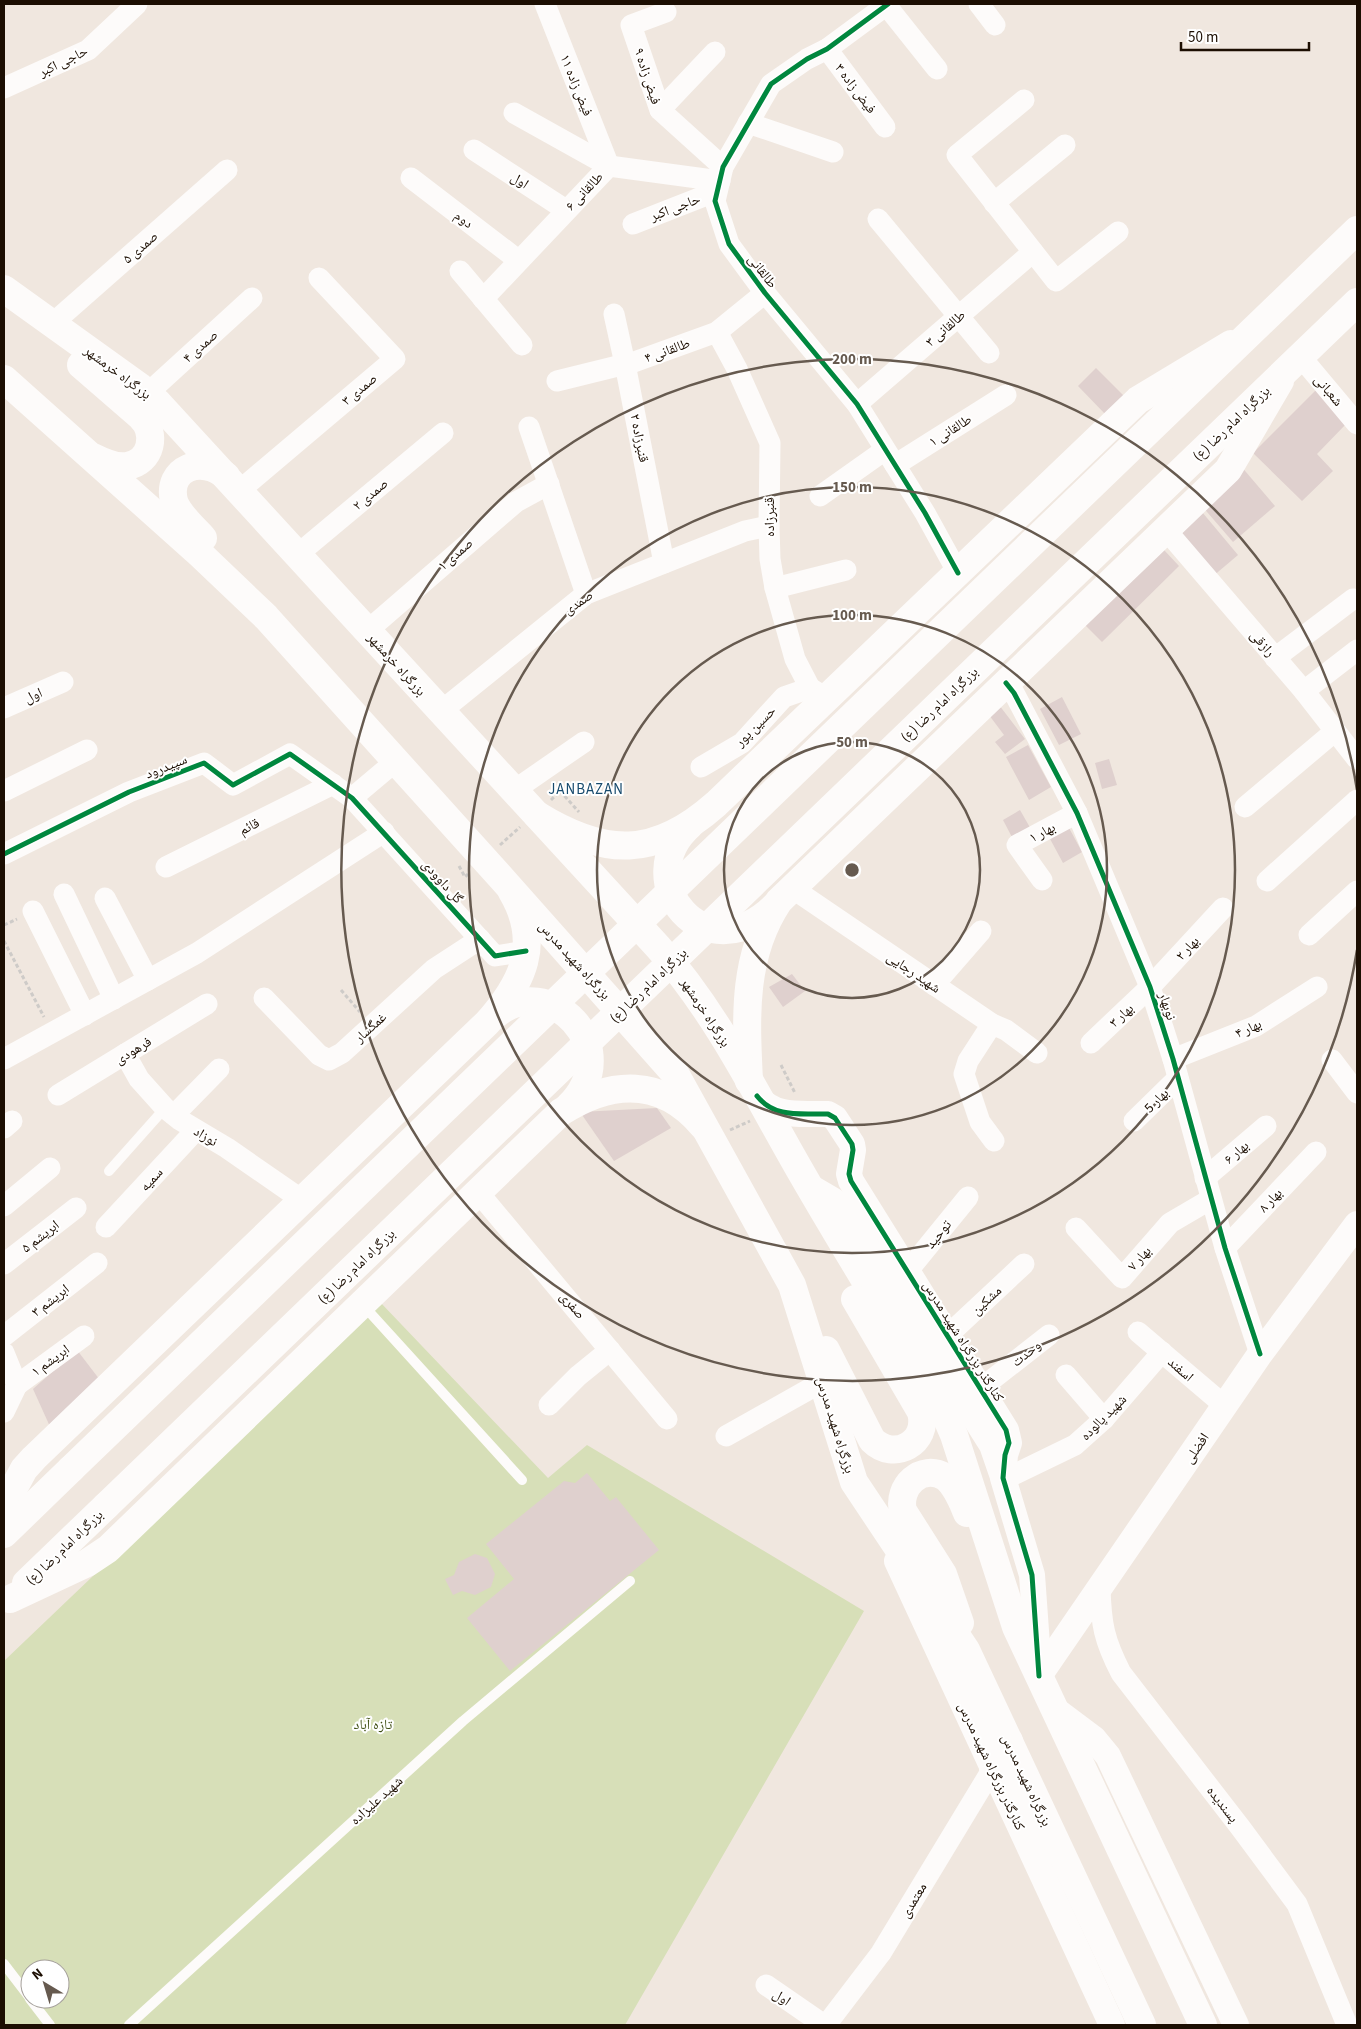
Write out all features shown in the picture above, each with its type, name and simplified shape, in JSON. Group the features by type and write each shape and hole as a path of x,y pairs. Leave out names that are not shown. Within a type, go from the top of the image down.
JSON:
{"main road":[{"path":"4,1534 1357,230"},
{"name":"بزرگراه خرمشهر","path":"4,289 148,394 233,484 679,972 710,1014 753,1088"},
{"path":"4,298 145,420 149,429 150,444 147,453 132,465 122,467 112,465 86,452"},
{"name":"بزرگراه امام رضا (ع)","path":"7,1602 1357,302"},
{"path":"787,893 757,921 735,930 720,930 706,927 689,918 679,907 672,894 667,866 671,852 677,838 716,804 818,693 958,573 1138,400 1250,334"},
{"name":"بزرگراه امام رضا (ع)","path":"753,1088 746,1005 751,970 768,920 787,893 1228,470 1293,364"},
{"path":"4,379 224,576 298,652"},
{"path":"233,484 219,470 209,466 190,467 176,481 174,490 176,505 298,652 504,881 515,897 522,914 526,937 523,969 516,986 506,1002 488,1022"},
{"path":"528,807 545,820 563,828 598,842 619,846 640,846 654,842 695,821"},
{"name":"بزرگراه شهید مدرس","path":"504,881 666,1062 681,1083 714,1142 786,1272 794,1291 852,1477 970,1656 1142,2025"},
{"path":"4,1506 26,1465 500,1011 533,1002 556,1008 575,1022 581,1030 587,1043 590,1067 583,1090 564,1110"},
{"path":"564,1110 591,1095 609,1090 622,1088 645,1090 663,1095 683,1107 697,1119 714,1142"},
{"path":"753,1088 947,1417 1016,1627 1202,2025"},
{"name":"بزرگراه امام رضا (ع)","path":"7,1602 94,1560 108,1549 564,1110"},
{"path":"786,1272 872,1440 880,1446 894,1450 904,1448 912,1443 919,1436 922,1427 921,1412 844,1280 840,1268 834,1228"},
{"path":"970,1656 944,1574 903,1511 901,1502 903,1492 912,1480 920,1475 935,1474 944,1477 952,1484 1000,1577"},
{"path":"993,1768 1009,1741"}],"street":[{"name":"حاجی اکبر","path":"4,88 88,50 137,4"},
{"name":"فیض زاده ۱۱","path":"545,4 609,166"},
{"path":"720,180 748,123 771,84 807,59 827,49 887,4 936,69"},
{"path":"978,4 995,25"},
{"name":"فیض زاده ۹","path":"666,12 631,24 660,110 720,180"},
{"name":"فیض زاده ۳","path":"827,49 885,127"},
{"path":"660,110 715,52"},
{"path":"1024,100 957,155 1056,281 1118,232"},
{"path":"514,113 609,166"},
{"path":"748,123 832,152"},
{"path":"994,203 1065,145"},
{"name":"اول","path":"474,150 566,210"},
{"name":"طالقانی ۶","path":"483,299 609,166 720,180"},
{"name":"صمدی ۵","path":"52,324 228,170"},
{"name":"دوم","path":"411,178 518,260"},
{"name":"حاجی اکبر","path":"633,224 720,180"},
{"name":"طالقانی","path":"720,180 715,201 729,244 765,293 857,404 925,513 958,573"},
{"path":"878,219 989,353"},
{"name":"طالقانی ۳","path":"857,404 1033,252"},
{"path":"460,271 522,344"},
{"name":"صمدی ۳","path":"233,484 395,359 319,278"},
{"name":"طالقانی ۴","path":"557,381 625,364 717,332 765,293"},
{"name":"صمدی ۴","path":"148,394 252,298"},
{"name":"قنبرزاده ۲","path":"614,314 664,563"},
{"name":"قنبرزاده","path":"717,332 737,369 770,443 770,559 775,588 796,659 818,693"},
{"name":"شعبانی","path":"1293,364 1357,424"},
{"name":"طالقانی ۱","path":"820,496 1006,395"},
{"path":"529,427 586,594"},
{"name":"صمدی ۲","path":"297,555 443,433"},
{"name":"صمدی ۱","path":"367,630 516,502 549,484"},
{"name":"صمدی","path":"440,712 586,594 745,531 769,526"},
{"name":"رازقی","path":"1166,530 1304,692 1357,759"},
{"path":"775,588 846,570"},
{"path":"1275,658 1353,599"},
{"path":"1304,692 1357,650"},
{"name":"اول","path":"4,708 63,682"},
{"name":"نوبهار","path":"1006,683 1014,693 1077,813 1150,987 1176,1069 1225,1248 1260,1354"},
{"name":"حسین پور","path":"701,767 742,743 784,696 818,693"},
{"path":"1244,808 1334,732"},
{"path":"528,807 584,742"},
{"path":"4,791 87,750"},
{"name":"سپیدرود","path":"5,850 129,792 204,763 233,784 290,754 352,798"},
{"path":"352,798 396,761"},
{"name":"قائم","path":"166,867 333,784"},
{"name":"گل داوودی","path":"352,798 495,956 526,951"},
{"path":"1267,881 1357,800"},
{"name":"بهار ۱","path":"1042,880 1017,845 1077,813"},
{"path":"4,1059 197,953 384,832"},
{"path":"1309,935 1357,890"},
{"name":"شهید رجایی","path":"787,893 934,985 992,1024 1006,1030 1037,1053"},
{"path":"64,894 114,999"},
{"path":"105,898 148,980"},
{"name":"بهار ۲","path":"1150,987 1223,908"},
{"path":"33,911 85,1015"},
{"path":"934,985 981,931"},
{"name":"غمگسار","path":"264,998 319,1055 329,1060 342,1053 434,969 480,939"},
{"name":"بهار ۳","path":"1091,1043 1150,987"},
{"name":"بهار ۴","path":"1176,1069 1256,1026 1317,987"},
{"name":"فرهودی","path":"58,1095 207,1004"},
{"path":"992,1024 968,1061 964,1074 980,1122 994,1142"},
{"name":"نوزاد","path":"126,1054 139,1079 170,1112 302,1200"},
{"path":"1332,1060 1357,1093"},
{"path":"170,1112 219,1069"},
{"name":"بهار 5","path":"1134,1121 1176,1069"},
{"name":"کنارگذر بزرگراه شهید مدرس","path":"753,1088 765,1105 776,1111 828,1114 835,1118 853,1147 849,1174 851,1181 1008,1436 1003,1480 1031,1571 1039,1676"},
{"name":"بهار ۶","path":"1206,1178 1266,1126"},
{"name":"سمیه","path":"106,1227 196,1130"},
{"name":"بهار ۸","path":"1225,1248 1316,1152"},
{"path":"4,1206 50,1168"},
{"path":"810,1187 842,1208 992,1445 1003,1480"},
{"name":"صفری","path":"478,1192 667,1419"},
{"name":"توحید","path":"907,1272 968,1197"},
{"name":"بهار ۷","path":"1076,1228 1122,1278 1170,1223 1211,1199"},
{"name":"ابریشم ۵","path":"4,1264 76,1208"},
{"name":"افضلی","path":"1039,1676 1260,1354 1357,1224"},
{"name":"ابریشم ۳","path":"4,1336 97,1263"},
{"name":"مشکین","path":"947,1336 1024,1264"},
{"name":"اسفند","path":"1138,1332 1224,1406"},
{"name":"وحدت","path":"980,1389 1049,1335"},
{"name":"ابریشم ۱","path":"17,1385 84,1336"},
{"path":"549,1404 578,1376 610,1350"},
{"name":"شهید پالوده","path":"1003,1480 1075,1445 1104,1419 1162,1352"},
{"path":"4,1353 17,1385 4,1412"},
{"path":"1066,1375 1104,1419"},
{"path":"726,1436 822,1382"},
{"name":"کنارگذر بزرگراه شهید مدرس","path":"872,1507 1112,2025"},
{"path":"1031,1571 1045,1605 1054,1616 1069,1619 1078,1614 1094,1596"},
{"name":"پسندیده","path":"1094,1596 1108,1648 1121,1672 1297,1904 1347,2025"},
{"path":"1054,1709 1094,1739 1108,1756 1236,2025"},
{"name":"معتمدی","path":"825,2025 881,1953 993,1768"},
{"name":"اول","path":"766,1986 825,2025"}],"lane":[{"path":"109,1171 170,1112"},
{"path":"362,1304 522,1480"},
{"name":"شهید علیزاده","path":"129,2025 463,1721 630,1581"},
{"path":"4,1964 20,1986"},
{"path":"38,2009 50,2025"}],"path":[{"path":"494,850 528,807 560,791 582,816"},
{"path":"464,877 472,870"},
{"path":"4,941 53,1033"},
{"path":"340,990 372,1025"},
{"path":"781,1065 799,1100"}],"green space":[{"name":"تازه آباد","path":"380,1302 548,1478 587,1445 864,1611 625,2025 4,2025 4,1661"}],"building":[{"path":"1096,368 1126,398 1107,416 1078,386"},
{"path":"1316,390 1348,422 1317,454 1333,471 1302,501 1253,453"},
{"path":"1240,465 1275,506 1233,542 1201,505"},
{"path":"1202,512 1238,555 1212,577 1176,534"},
{"path":"1164,550 1179,566 1102,642 1080,620"},
{"path":"1062,697 1081,734 1059,745 1040,709"},
{"path":"996,701 1025,739 1005,754 995,742 1004,735 986,711"},
{"path":"1028,745 1051,787 1029,800 1006,757"},
{"path":"1109,759 1117,785 1102,789 1095,763"},
{"path":"1020,810 1032,831 1014,841 1003,820"},
{"path":"1068,826 1082,852 1063,863 1049,837"},
{"path":"792,974 805,991 783,1007 769,987"},
{"path":"657,1108 671,1128 614,1161 580,1112"},
{"path":"77,1350 103,1384 52,1431 33,1389"},
{"path":"587,1473 610,1501 616,1497 659,1550 510,1671 467,1618 514,1579 486,1544 564,1481 575,1483"},
{"path":"475,1554 487,1558 495,1574 491,1587 475,1595 462,1591 453,1595 445,1579 454,1575 459,1562"}],"cycle path":[{"path":"888,4 827,49 807,59 771,84 723,167 715,201 729,244 765,293 857,404 925,513 958,573"},
{"path":"1006,683 1014,693 1077,813 1150,987 1173,1059 1225,1248 1260,1354"},
{"path":"4,854 129,792 204,763 233,785 290,754 352,798 495,956 526,951"},
{"path":"757,1096 764,1103 781,1112 828,1114 835,1118 852,1144 853,1150 849,1174 851,1181 1006,1430 1009,1443 1005,1455 1003,1478 1032,1575 1039,1676"}],"district":[{"name":"JANBAZAN","path":"586,789"}]}
